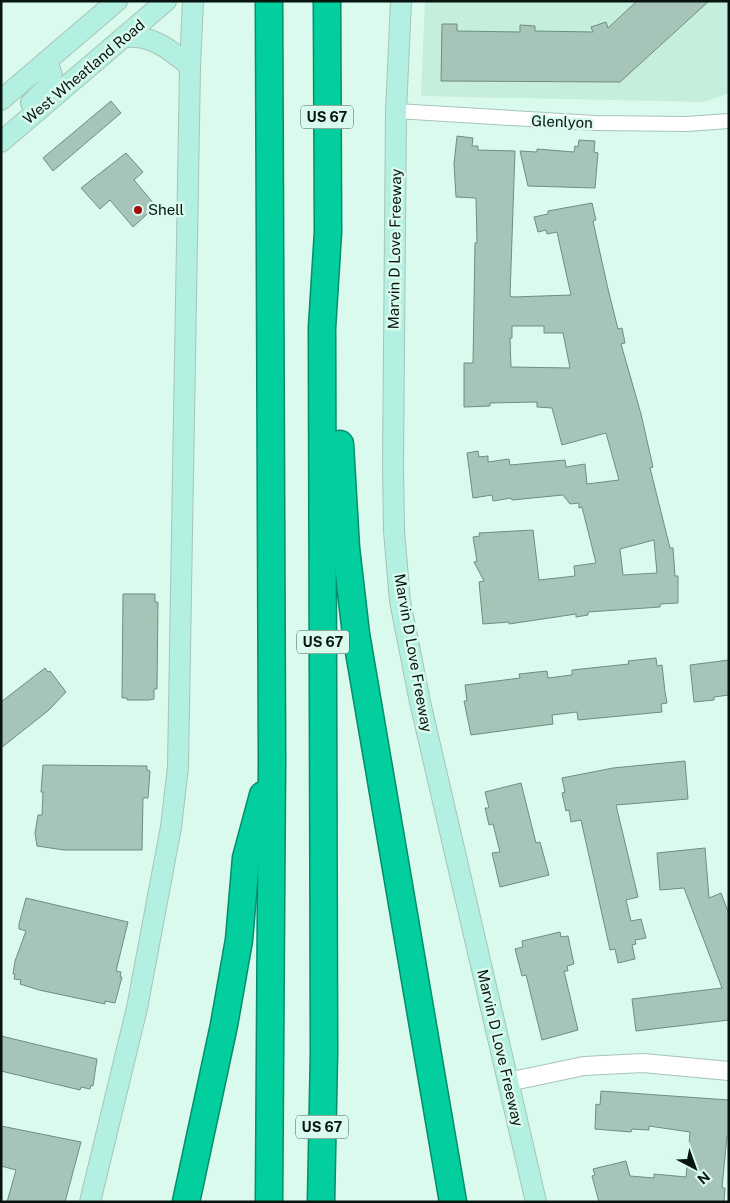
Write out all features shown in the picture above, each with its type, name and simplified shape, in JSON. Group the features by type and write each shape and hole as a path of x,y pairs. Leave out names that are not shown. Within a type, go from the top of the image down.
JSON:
{"highway":[{"path":"269,1 272,760 269,1202"},
{"name":"US 67","path":"321,1202 324,1052 322,328 328,232 327,1"},
{"path":"328,232 337,330 342,487 356,634 453,1202"},
{"path":"186,1202 235,959 246,858 272,760"},
{"path":"324,1052 337,1151 337,1202"}],"main road":[{"name":"West Wheatland Road","path":"1,100 117,1"},
{"name":"West Wheatland Road","path":"1,142 166,1"},
{"path":"90,1202 137,1008 171,827 178,767 190,66 193,1"},
{"name":"Marvin D Love Freeway","path":"401,1 396,111 393,466 394,531 400,601 420,702 536,1202"},
{"path":"126,37 140,36 151,39 166,47 190,66"},
{"path":"1,136 17,116 47,87 52,75 47,61"}],"street":[{"name":"Glenlyon","path":"396,111 595,124 687,124 729,121"},
{"path":"508,1082 584,1066 643,1063 729,1071"}],"shaded area":[{"path":"425,1 729,1 729,93 704,102 421,96"}],"building":[{"path":"637,1 709,1 620,82 441,81 442,24 457,24 457,31 520,32 520,25 535,26 535,31 593,32 591,27 606,22 608,28"},
{"path":"111,101 121,113 53,171 43,158"},
{"path":"457,136 473,138 472,146 478,146 478,150 515,151 510,296 513,297 571,295 557,232 547,234 546,230 538,232 534,217 548,214 548,211 592,203 596,220 593,221 608,289 618,329 622,328 625,343 621,344 641,414 653,467 650,468 670,548 673,548 675,576 678,576 678,603 660,604 660,607 588,612 588,615 576,617 576,614 509,624 509,622 483,624 479,582 484,581 474,562 477,561 473,537 480,536 479,533 533,530 539,580 575,576 574,566 596,563 582,507 579,508 579,503 570,504 563,495 493,501 492,495 473,498 467,453 478,451 479,457 488,456 488,462 509,459 510,465 565,460 566,467 585,464 587,484 619,480 606,433 562,445 552,408 537,407 537,402 490,403 490,406 464,407 464,363 473,363 475,243 477,243 476,198 456,197 454,164","holes":["512,326 544,326 544,333 563,333 570,368 511,367 510,338 512,338","654,540 657,573 623,575 620,549"]},
{"path":"579,140 595,141 594,152 598,153 595,188 528,186 520,151 537,152 537,149 574,152 575,146 578,147"},
{"path":"126,153 143,172 134,180 156,206 133,227 110,200 100,209 81,188"},
{"path":"123,594 155,594 155,602 158,602 157,689 154,689 154,699 127,700 127,698 122,698"},
{"path":"656,658 657,666 662,665 667,703 661,704 662,712 578,720 577,712 552,715 553,724 471,735 464,701 467,701 465,685 520,678 519,674 547,671 548,678 572,675 572,670 629,664 628,661"},
{"path":"729,660 729,695 714,697 714,700 694,702 690,665"},
{"path":"45,668 48,672 50,671 66,692 49,710 1,748 1,702"},
{"path":"685,761 688,799 616,805 638,897 626,900 631,921 641,919 646,938 635,940 636,944 632,945 635,959 618,963 615,949 610,950 581,820 571,822 569,810 566,811 562,793 565,792 562,778 613,768"},
{"path":"43,765 147,766 147,770 150,771 148,798 143,798 142,850 64,850 37,846 35,833 38,815 42,815"},
{"path":"521,783 536,843 540,842 549,875 500,887 492,853 500,852 493,824 489,825 485,808 489,808 485,792"},
{"path":"705,848 709,898 721,893 729,914 729,1020 636,1031 632,999 722,988 684,888 660,890 657,853"},
{"path":"26,898 128,922 116,971 121,972 120,977 122,977 115,1003 105,1001 105,1004 39,990 20,984 21,980 14,979 15,961 26,931 19,929 19,924"},
{"path":"560,932 561,937 568,936 574,964 567,966 568,971 564,971 578,1030 542,1040 526,975 522,976 515,949 523,947 522,941"},
{"path":"1,1036 97,1059 93,1086 91,1085 90,1089 81,1087 80,1090 1,1071"},
{"path":"601,1091 729,1100 729,1137 727,1136 722,1188 725,1188 724,1202 599,1202 592,1176 595,1175 593,1169 626,1161 630,1176 654,1178 654,1174 686,1177 690,1132 649,1126 649,1130 632,1129 631,1132 595,1129 596,1104 600,1105"},
{"path":"1,1126 81,1142 65,1202 7,1202 16,1170 1,1166"}],"place":[{"name":"Shell","path":"138,210"}]}
